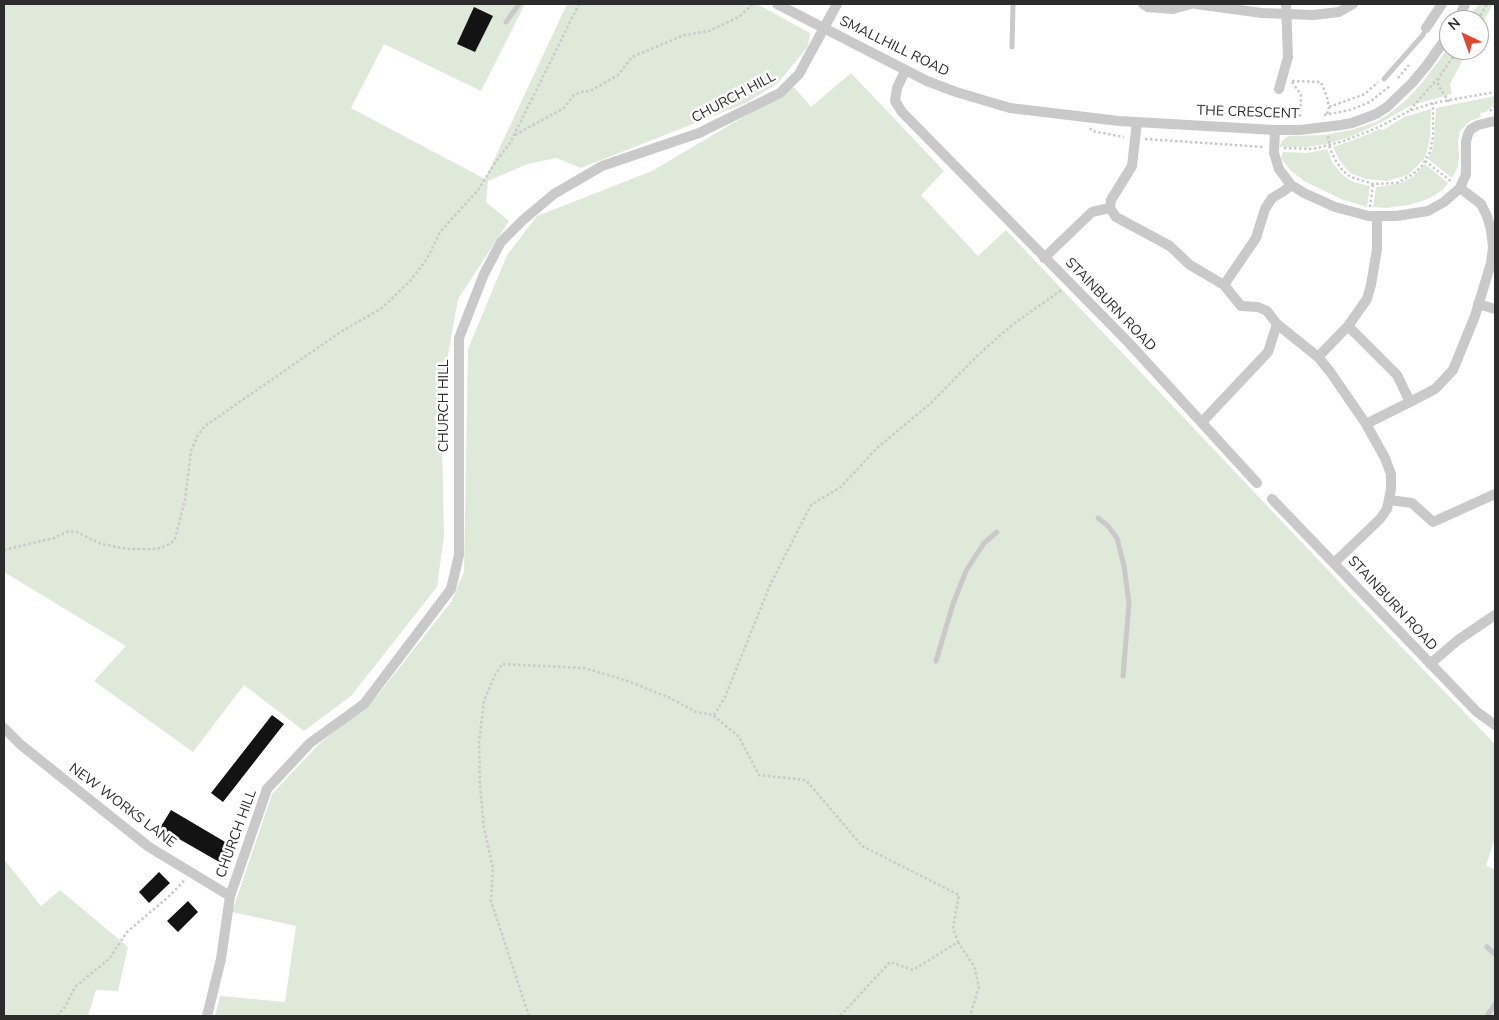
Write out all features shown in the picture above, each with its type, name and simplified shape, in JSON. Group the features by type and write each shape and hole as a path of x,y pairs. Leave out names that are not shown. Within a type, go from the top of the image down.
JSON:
{"street":[{"name":"SMALLHILL ROAD","path":"777,4 905,71 956,92 1010,108"},
{"name":"CHURCH HILL","path":"207,1016 221,959 230,896 267,789 310,743 364,704 451,589 459,555 459,338 484,274 501,242 523,220 554,194 602,166 699,133 780,93 799,74 837,4"},
{"path":"1143,4 1148,7 1173,9 1191,4"},
{"path":"1196,4 1262,13 1287,8 1313,15 1339,12 1353,4"},
{"path":"1426,28 1442,4"},
{"path":"1278,89 1288,56 1287,8"},
{"name":"THE CRESCENT","path":"1010,108 1085,118 1275,130 1300,130 1341,125 1376,114 1387,107 1412,83 1439,49"},
{"name":"STAINBURN ROAD","path":"905,71 897,88 895,101 902,112 1128,342 1257,483"},
{"path":"1137,122 1132,166 1111,200 1110,208 1116,217 1170,246 1190,265 1224,285 1241,306 1258,307 1267,311 1277,324 1318,357 1331,373 1366,424 1385,458 1391,474 1390,500 1387,508 1380,519 1334,563"},
{"path":"1275,130 1274,153 1279,169 1291,184 1304,193 1335,207 1369,216 1404,216 1428,210 1444,202 1460,188 1466,174 1466,142 1468,134 1471,129 1478,125 1495,122"},
{"path":"1224,285 1256,238 1265,208 1272,198 1291,184"},
{"path":"1366,424 1436,389 1453,370 1478,304 1491,263 1493,247 1488,216 1481,204 1460,188"},
{"name":"STAINBURN ROAD","path":"1044,258 1092,212 1110,208"},
{"path":"1318,357 1348,326 1367,299 1377,249 1377,216"},
{"path":"1478,304 1495,309"},
{"path":"1202,422 1268,352 1277,324"},
{"path":"1348,326 1397,375 1410,402"},
{"path":"1390,500 1412,503 1433,522 1495,494"},
{"name":"STAINBURN ROAD","path":"1272,499 1477,712 1495,725"},
{"path":"1430,664 1458,640 1495,615"},
{"name":"NEW WORKS LANE","path":"4,728 21,745 149,847 230,896"}],"lane":[{"path":"506,22 519,4"},
{"path":"1012,47 1013,4"},
{"path":"1384,80 1423,35 1426,28"},
{"path":"1098,518 1108,526 1117,538 1124,566 1129,603 1123,676"},
{"path":"936,661 953,604 966,571 984,543 997,532"},
{"path":"1486,947 1495,954"},
{"path":"1487,1016 1495,1004"}],"path":[{"path":"4,550 54,538 70,531 101,544 128,549 158,549 170,544 175,538 185,500 191,451 198,435 205,426 339,333 382,308 411,280 427,259 440,232 478,190 513,136 579,4"},
{"path":"513,136 564,108 574,95 590,91 618,75 632,57 684,35 709,31 739,17 753,4"},
{"path":"1409,111 1439,77 1451,60"},
{"path":"1439,77 1438,85 1449,102"},
{"path":"1329,107 1365,94 1379,81 1384,80"},
{"path":"1292,81 1320,82 1327,97 1328,114"},
{"path":"1085,118 1092,131 1135,138 1302,150 1344,141 1379,127 1409,111 1433,104 1495,92"},
{"path":"1300,120 1301,96"},
{"path":"1329,145 1336,161 1343,171 1351,177 1373,184 1397,182 1413,174 1425,161 1430,152 1433,104"},
{"path":"1425,161 1450,181"},
{"path":"1370,207 1373,184"},
{"path":"713,715 725,696 770,585 811,506 841,487 877,448 931,402 1012,324 1071,284"},
{"path":"529,1016 491,901 493,868 484,828 480,785 479,742 484,701 494,675 502,664 584,668 628,681 670,698 696,712 713,715 739,737 759,775 806,780 862,846 959,894 953,928 958,942 974,966 979,987 970,1016"},
{"path":"57,1016 65,1007 75,987 109,958 127,932 167,898 192,873"},
{"path":"840,1016 890,962 913,970 958,942"}],"green space":[{"path":"4,4 525,4 481,91 384,44 351,108 485,179 567,4 757,4 810,33 808,46 778,83 746,103 581,168 556,158 528,164 488,181 486,202 509,221 458,299 441,394 444,536 437,587 351,696 304,731 244,685 193,752 94,681 126,646 4,572"},
{"path":"1479,4 1493,4 1489,11 1474,10"},
{"path":"1439,60 1463,60 1450,84 1452,94 1412,105 1350,137 1307,147 1280,147 1281,142 1288,136 1324,135 1351,130 1376,122 1405,101"},
{"path":"851,73 944,171 921,195 978,256 1006,230 1495,744 1495,838 1486,866 1495,869 1495,1016 215,1016 220,996 285,1002 296,926 232,912 272,794 317,746 377,696 451,602 464,572 468,349 507,255 537,216 652,171 794,87 811,107"},
{"path":"1495,96 1495,103 1486,112 1480,113 1481,117 1470,121 1460,131 1458,139 1458,167 1452,178 1428,159 1434,140 1436,108"},
{"path":"1431,109 1430,137 1427,151 1424,159 1408,175 1387,181 1366,179 1350,173 1339,160 1333,147 1380,129 1383,130 1404,117"},
{"path":"1327,149 1333,164 1344,176 1353,182 1370,186 1367,207 1341,199 1304,181 1290,170 1281,158 1283,152 1307,153"},
{"path":"1425,164 1448,183 1443,190 1428,199 1409,205 1386,208 1373,207 1376,187 1398,184 1414,176"},
{"path":"4,859 41,906 60,890 128,947 118,991 96,990 88,1016 4,1016"}],"building":[{"path":"474,7 493,16 475,52 457,44"},
{"path":"272,715 284,724 223,802 211,793"},
{"path":"171,810 232,846 221,863 160,828"},
{"path":"159,872 170,883 149,903 139,892"},
{"path":"188,901 198,912 178,932 167,921"}]}
